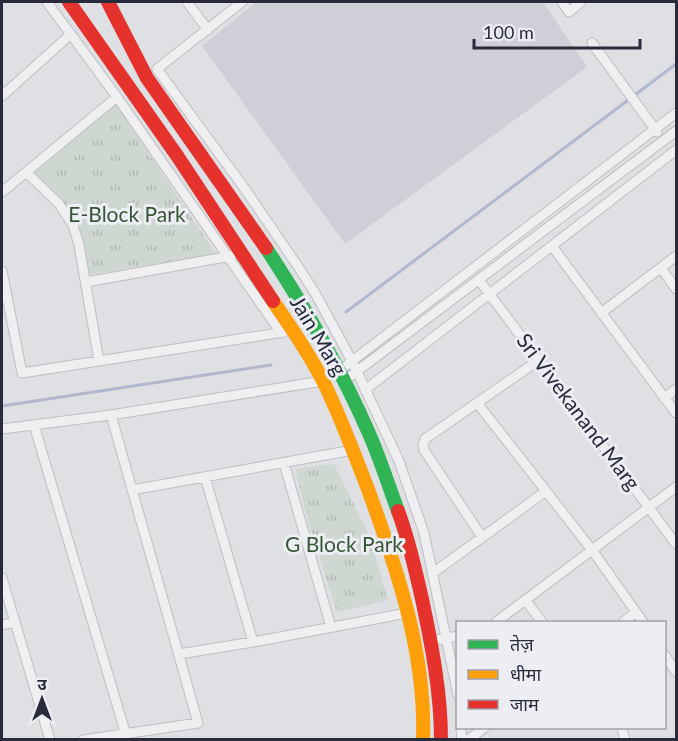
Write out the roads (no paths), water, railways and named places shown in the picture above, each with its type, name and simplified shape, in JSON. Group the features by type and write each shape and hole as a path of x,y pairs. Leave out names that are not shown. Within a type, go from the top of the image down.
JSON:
{"street":[{"path":"47,2 235,255 86,282"},
{"name":"Jain Marg","path":"69,2 189,174 235,255 323,381 353,450 388,544 415,639 424,711 423,740"},
{"name":"Jain Marg","path":"108,2 147,78 256,232 308,313 368,430 408,537 431,641 441,710 441,740"},
{"path":"187,2 208,30"},
{"path":"242,2 158,69 304,276 352,361 399,461 424,533 456,685"},
{"path":"562,2 569,12 582,2"},
{"path":"2,96 71,34"},
{"path":"592,43 664,141"},
{"path":"2,192 117,97"},
{"path":"342,376 352,361 676,113"},
{"path":"342,376 356,373 676,131"},
{"path":"364,390 676,150"},
{"path":"189,174 190,168 195,164 207,163"},
{"path":"26,172 59,204 73,225 80,245 99,361"},
{"path":"552,246 676,413"},
{"path":"602,313 676,256"},
{"path":"661,268 676,289"},
{"path":"2,271 22,373 287,332"},
{"name":"Sri Vivekanand Marg","path":"479,280 676,544"},
{"path":"482,537 424,450 423,445 425,439 539,360"},
{"path":"2,429 111,415 323,381"},
{"path":"664,398 676,388"},
{"path":"478,404 546,490 642,621"},
{"path":"82,740 198,723 111,415"},
{"path":"34,425 126,735"},
{"path":"132,490 353,450"},
{"path":"284,463 331,627"},
{"path":"205,477 253,642"},
{"path":"497,621 591,550 650,509 676,487"},
{"path":"433,573 546,490"},
{"path":"2,578 50,740"},
{"path":"526,601 541,621"},
{"path":"624,621 636,612"},
{"path":"178,654 407,613"},
{"path":"2,625 14,622"},
{"path":"431,641 456,636"},
{"path":"666,657 676,672"},
{"path":"468,740 483,729"}],"waterway":[{"path":"346,312 676,64"},
{"path":"2,406 271,365"}],"park label":[{"name":"E-Block Park","path":"127,215"},
{"name":"G Block Park","path":"344,545"}]}
